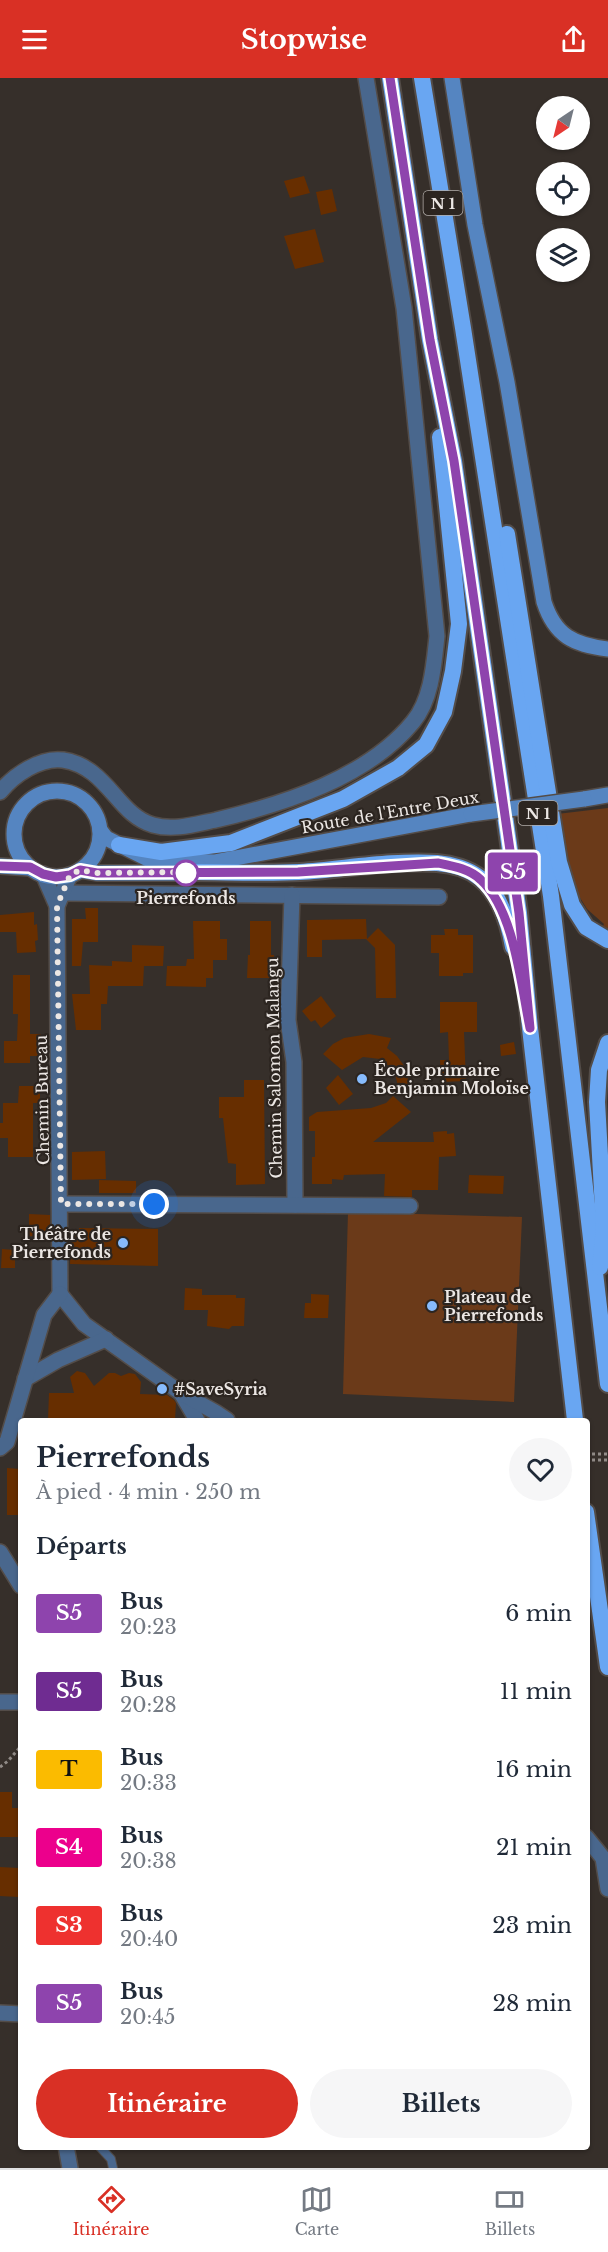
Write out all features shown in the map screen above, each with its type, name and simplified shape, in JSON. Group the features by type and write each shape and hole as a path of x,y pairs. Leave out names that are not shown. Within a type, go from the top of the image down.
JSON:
{"highway":[{"name":"N 1","path":"390,78 430,340 456,472 519,913 575,1418"},
{"name":"N 1","path":"422,78 464,328 551,896 608,1384"},
{"path":"464,328 494,451 560,862 572,906 586,927 608,940"},
{"path":"119,845 161,852 231,843 343,799 398,768 426,745 444,712 453,671 459,624 430,340"},
{"path":"190,872 298,872 438,863 460,867 480,879 496,898 510,930 530,1028"},
{"path":"597,1300 604,1227 597,1102 599,1070 608,1043"},
{"path":"590,1540 608,1667"}],"main road":[{"path":"452,78 475,225 507,382 544,602 555,626 565,636 578,643 608,649"},
{"path":"0,838 15,823 21,810 31,799 45,792 60,791 74,795 87,803 95,815 100,830 98,845 91,860 75,872 56,877 36,871 0,866"},
{"name":"Route de l'Entre Deux","path":"75,872 190,872 214,862 471,814 608,795"},
{"path":"15,823 14,840 20,855 36,871"},
{"name":"Route de l'Entre Deux","path":"100,830 106,838 150,860 214,862"}],"street":[{"path":"0,792 22,772 43,762 62,760 82,766 97,774 135,815 152,825 169,828 190,826 261,809 336,779 393,744 415,720 427,696 434,669 437,636 404,308 366,78"},
{"name":"Chemin Bureau","path":"36,871 59,899"},
{"name":"Chemin Bureau","path":"60,1294 59,899 75,872"},
{"path":"59,899 292,895 438,897"},
{"name":"Chemin Salomon Malangu","path":"292,895 288,1020 294,1062 295,1205"},
{"path":"61,1204 410,1206"},
{"path":"0,1448 7,1442 44,1315 60,1294 84,1324 181,1394 224,1418"},
{"path":"25,1378 58,1360 106,1339"},
{"path":"181,1394 196,1418"},
{"path":"0,1552 18,1581"},
{"path":"0,1702 18,1702"},
{"path":"590,1842 603,1858 608,1889"},
{"path":"0,2013 18,2014"},
{"path":"67,2150 70,2168"}],"lane":[{"path":"103,2150 111,2159 113,2168"}],"path":[{"path":"590,1454 608,1454"},
{"path":"590,1460 608,1460"},
{"path":"0,1767 18,1749"}],"shaded area":[{"path":"608,808 608,931 602,928 604,924 587,909 574,888 557,814"},
{"name":"Plateau de Pierrefonds","path":"348,1212 522,1217 514,1402 343,1394"}],"building":[{"path":"304,176 310,193 290,198 284,181"},
{"path":"332,189 337,211 321,215 316,192"},
{"path":"315,229 324,262 295,269 284,236"},
{"path":"85,908 98,908 98,942 83,942 81,966 72,966 72,919 86,919"},
{"path":"34,912 34,925 37,924 38,940 35,941 36,952 17,953 16,932 0,932 0,915"},
{"path":"366,919 367,939 378,928 395,945 396,998 376,998 375,948 366,939 322,940 322,957 307,957 307,920"},
{"path":"193,921 220,921 220,939 227,939 227,960 213,960 213,978 206,978 206,987 166,986 167,966 186,966 187,959 194,959"},
{"path":"250,921 271,921 274,978 247,978"},
{"path":"444,929 458,929 458,935 473,935 473,973 463,973 463,976 439,976 439,953 431,953 431,935 445,935"},
{"path":"132,945 164,946 163,966 144,966 143,986 108,986 107,1004 101,1004 101,1030 76,1030 72,994 90,994 89,965 112,966 112,961 132,962"},
{"path":"13,975 30,975 30,1034 41,1034 41,1056 30,1056 30,1063 4,1063 4,1041 17,1041 18,1014 13,1014"},
{"path":"321,996 336,1016 321,1028 315,1020 311,1022 302,1011"},
{"path":"440,1002 477,1002 477,1032 464,1032 466,1081 441,1082 440,1060 449,1060 448,1032 440,1033"},
{"path":"369,1034 391,1038 387,1048 397,1056 407,1070 409,1088 398,1086 394,1070 380,1059 363,1057 342,1070 323,1054 333,1044 344,1038"},
{"path":"514,1042 516,1054 501,1056 500,1045"},
{"path":"338,1075 353,1094 339,1105 326,1088"},
{"path":"244,1080 264,1080 265,1184 236,1185 236,1164 228,1163 223,1118 219,1118 219,1097 244,1097"},
{"path":"19,1086 40,1086 40,1103 33,1103 33,1157 8,1157 8,1138 0,1138 3,1103 18,1103"},
{"path":"393,1096 411,1112 373,1142 434,1142 433,1132 454,1133 456,1156 439,1157 438,1190 412,1190 412,1197 384,1196 385,1174 344,1175 343,1180 332,1179 332,1184 312,1184 315,1131 309,1131 309,1117 317,1112 371,1108 386,1103"},
{"path":"105,1151 106,1179 72,1180 72,1152"},
{"path":"469,1175 504,1176 503,1194 468,1193"},
{"path":"99,1180 136,1181 136,1193 99,1193"},
{"path":"29,1214 50,1215 50,1237 29,1236"},
{"path":"79,1228 158,1229 158,1266 70,1264 71,1230 79,1230"},
{"path":"2,1249 15,1250 15,1268 1,1268"},
{"path":"185,1288 202,1289 202,1295 236,1295 236,1298 245,1298 244,1326 232,1326 229,1329 207,1326 208,1310 184,1310"},
{"path":"311,1294 329,1295 328,1318 304,1318 305,1303 311,1303"},
{"path":"77,1371 85,1373 94,1386 109,1373 121,1376 129,1373 135,1374 141,1382 140,1394 167,1395 174,1400 176,1403 175,1418 48,1418 49,1393 74,1393 70,1377"},
{"path":"7,1468 18,1469 18,1515 7,1515"},
{"path":"0,1792 12,1792 12,1808 18,1808 18,1837 0,1837"},
{"path":"0,1867 18,1868 18,1897 0,1896"}],"bus line":[{"name":"S5","path":"0,866 30,867 43,874 56,877 70,875 80,870 97,873 298,872 438,863 460,867 480,879 496,898 510,930 530,1028 519,913 454,461 430,340 390,78"}],"place":[{"name":"Pierrefonds","path":"186,873"},
{"name":"École primaire Benjamin Moloïse","path":"362,1079"},
{"name":"Théâtre de Pierrefonds","path":"123,1243"},
{"name":"Plateau de Pierrefonds","path":"432,1306"},
{"name":"#SaveSyria","path":"162,1389"}],"route":[{"path":"154,1204 61,1204 57,906 70,875 80,870 97,873 190,872 186,873"}]}
